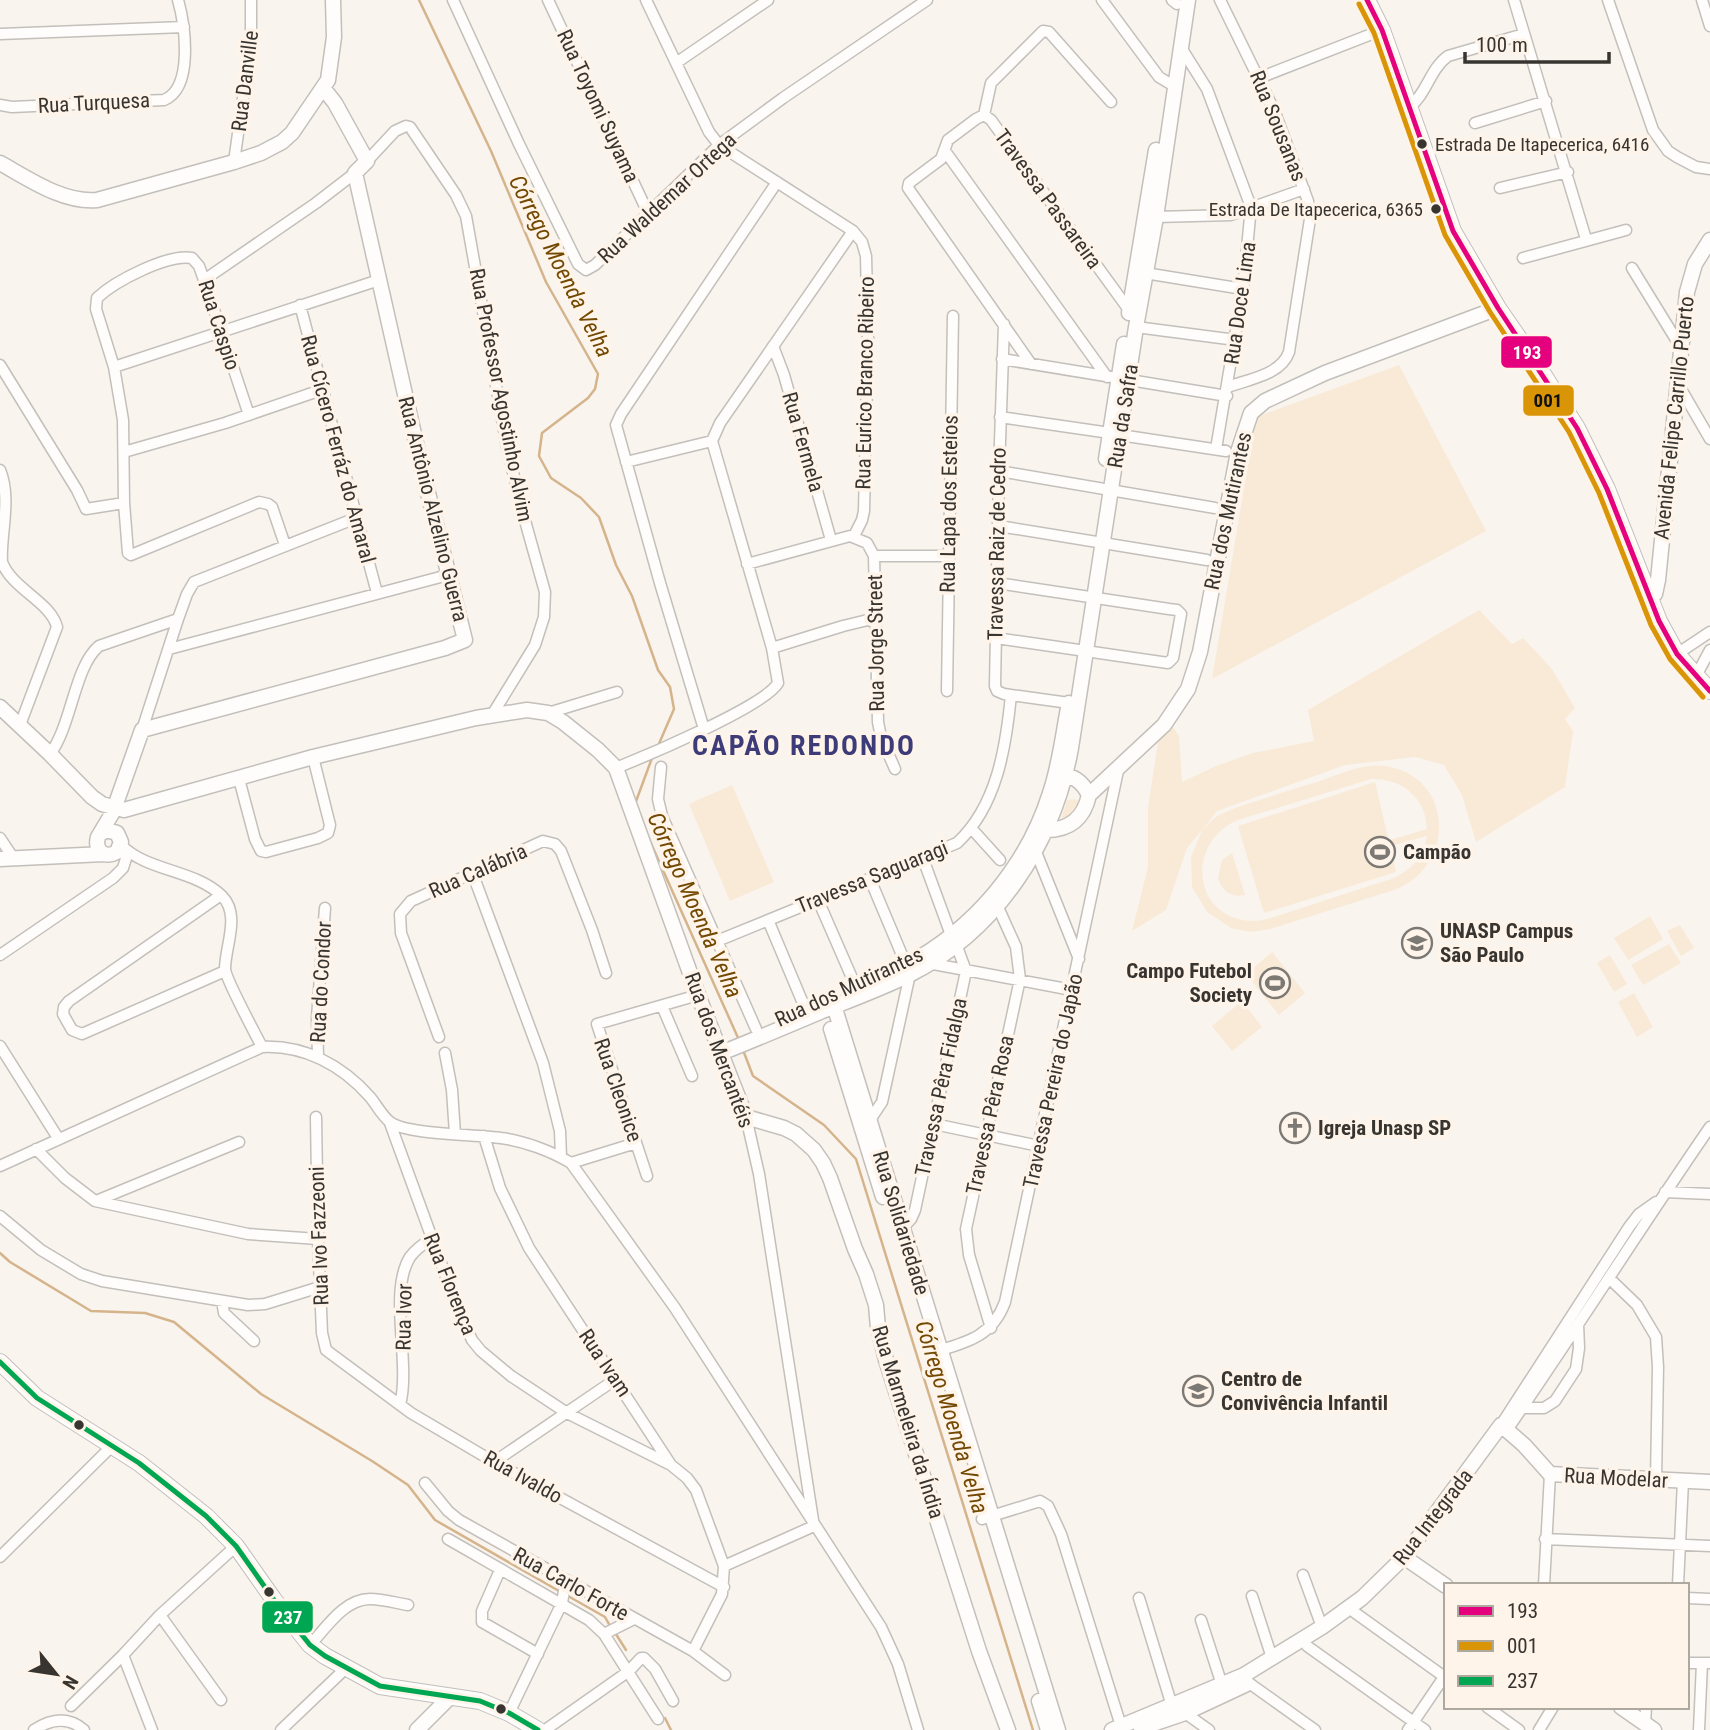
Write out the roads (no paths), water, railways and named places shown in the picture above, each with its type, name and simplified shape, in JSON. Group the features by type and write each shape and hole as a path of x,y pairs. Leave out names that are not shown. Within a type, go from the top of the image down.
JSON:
{"main road":[{"path":"1367,0 1382,30 1453,231 1498,308 1566,408 1607,489 1659,621 1677,654 1699,684"},
{"path":"0,1362 37,1398 113,1445 183,1496 236,1546 274,1600 310,1644 345,1669 367,1681 391,1689 480,1701 509,1713 538,1730"}],"street":[{"name":"Rua Turquesa","path":"0,105 65,105 164,100 170,97 180,84 185,50 184,27 178,0"},
{"name":"Rua Danville","path":"234,162 251,41 251,0"},
{"path":"0,163 58,193 86,201 261,153 282,142 292,133 324,89 332,63 333,0"},
{"name":"Rua Waldemar Ortega","path":"453,0 519,144 580,266 586,270 596,265 719,145 927,0"},
{"name":"Rua Toyomi Suyama","path":"548,0 648,213"},
{"path":"616,768 704,729 770,694 778,683 772,648 712,441 720,424 853,231 719,145 709,132 646,0"},
{"path":"676,63 768,0"},
{"path":"1102,0 1154,71 1170,85"},
{"name":"Rua Sousanas","path":"1220,0 1259,78 1304,189 1310,219 1288,358 1277,369 1228,392"},
{"path":"1514,0 1587,239"},
{"path":"1608,0 1653,130 1668,151 1696,167 1710,169"},
{"path":"1702,0 1710,26"},
{"name":"Rua da Safra","path":"1118,379 1136,327 1156,218 1178,1"},
{"name":"Rua da Safra","path":"1046,830 1061,774 1082,650 1115,434 1118,379 1129,310 1170,85 1180,46 1178,1"},
{"path":"0,34 184,27"},
{"path":"1259,78 1382,30"},
{"path":"984,116 991,83 1043,31 1049,32 1111,102"},
{"path":"1410,107 1419,99 1439,64 1448,56 1524,34"},
{"name":"Rua Doce Lima","path":"1000,417 1221,450 1251,208 1207,89 1180,46"},
{"path":"324,89 335,103 367,161"},
{"path":"1475,122 1546,101"},
{"name":"Travessa Passareira","path":"1031,364 908,188 909,183 941,159 948,140 976,119 984,116 996,126 1129,310"},
{"name":"Rua Professor Agostinho Alvim","path":"204,280 316,203 355,173 395,131 406,126 410,127 456,195 466,216 507,447 545,592 544,617 535,645 492,715"},
{"path":"945,151 1118,379"},
{"path":"1500,188 1567,172"},
{"name":"Rua Antônio Alzelino Guerra","path":"142,730 445,648 465,640 355,173"},
{"path":"704,729 617,430 621,414 777,182"},
{"path":"1156,218 1221,217 1304,189"},
{"path":"1523,258 1626,230"},
{"name":"Rua Eurico Branco Ribeiro","path":"853,231 862,242 866,256 868,340 864,516 854,536"},
{"name":"Avenida Felipe Carrillo Puerto","path":"1649,598 1655,594 1658,580 1680,346 1690,277 1703,263 1710,240"},
{"name":"Rua Caspio","path":"114,367 96,309 97,298 139,272 180,257 190,257 196,261 204,280 248,415"},
{"path":"1632,268 1680,346"},
{"path":"1145,273 1243,289"},
{"path":"285,545 271,507 258,502 131,555 127,552 121,407 114,367 379,280"},
{"name":"Rua Cícero Ferráz do Amaral","path":"300,305 377,593"},
{"name":"Rua dos Mutirantes","path":"756,1032 908,970 953,939 998,905 1036,852 1046,830 1067,827 1075,822 1087,805 1089,795 1164,725 1188,689 1200,652 1238,452 1251,413 1258,405 1325,373 1498,308"},
{"name":"Rua Lapa dos Esteios","path":"947,691 953,316"},
{"name":"Travessa Raiz de Cedro","path":"1004,324 996,689 1011,695"},
{"path":"1136,327 1236,340"},
{"name":"Rua Fermela","path":"773,346 795,412 831,540"},
{"path":"1002,359 1118,379 1228,392"},
{"path":"0,365 86,509 124,503"},
{"path":"1678,384 1710,439"},
{"path":"124,452 321,390"},
{"path":"626,462 712,441"},
{"path":"0,470 4,491 2,561 15,582 53,617 57,627 20,725"},
{"path":"999,471 1215,508"},
{"path":"262,1047 225,971 231,922 228,906 221,895 191,877 166,867 96,845 114,810 187,593 194,582 356,518"},
{"path":"999,526 1207,560"},
{"path":"747,564 854,536 867,543 874,556 948,556"},
{"name":"Rua Jorge Street","path":"874,556 878,722 881,737 895,769"},
{"path":"169,649 448,576"},
{"path":"996,638 1170,662 1180,617 1177,610 997,583"},
{"path":"772,648 876,618"},
{"path":"50,754 63,731 86,664 95,650 99,646 178,619"},
{"path":"1677,654 1710,632"},
{"name":"Rua da Safra","path":"1061,774 1069,703 1082,650"},
{"path":"1699,684 1710,650"},
{"path":"0,708 92,797 114,810 128,809 313,757 492,715 527,710 548,712 617,692"},
{"path":"1011,695 1069,703"},
{"name":"Travessa Saguaragi","path":"717,942 957,843 972,829 992,788 1001,761 1011,695"},
{"name":"Rua dos Mercantéis","path":"548,712 579,734 616,768 698,995 723,1048 746,1117 759,1174 814,1526"},
{"path":"239,779 255,839 261,851 318,838 328,833 330,825 313,757"},
{"name":"Travessa Pereira do Japão","path":"991,1328 1002,1310 1011,1284 1119,766"},
{"path":"661,767 659,805 756,1032"},
{"path":"1061,774 1081,782 1089,795"},
{"name":"Rua dos Mutirantes","path":"723,1048 805,1008 828,1004 856,987 928,963 987,903 1014,868 1061,774"},
{"path":"2,949 113,878 117,852 114,810"},
{"path":"972,829 1000,860"},
{"path":"65,854 85,846 110,830 117,852"},
{"path":"0,838 7,859 117,852"},
{"name":"Rua Calábria","path":"439,1037 398,922 400,914 411,901 543,841 555,844 561,851 606,974"},
{"path":"1036,852 1079,959"},
{"name":"Travessa Pêra Fidalga","path":"903,1228 915,1210 966,971 922,856"},
{"path":"472,873 543,1063 566,1160 675,1308 881,1627 891,1647 918,1730"},
{"path":"866,1126 882,1102 908,970 870,879"},
{"path":"221,895 69,1001 63,1014 72,1030 82,1034 225,971"},
{"path":"818,900 856,987"},
{"name":"Travessa Pêra Rosa","path":"991,1328 967,1243 967,1219 1021,971 1016,947 998,905"},
{"name":"Rua do Condor","path":"318,1057 317,1018 325,908"},
{"path":"768,920 805,1008"},
{"path":"928,963 1072,990"},
{"name":"Rua Cleonice","path":"647,1176 597,1024 698,995"},
{"name":"Rua Solidariedade","path":"828,1004 987,1517 1048,1730"},
{"path":"662,1006 692,1076"},
{"path":"0,1046 58,1138"},
{"path":"0,1166 262,1047 291,1048 318,1057 357,1085 390,1123 434,1133 512,1140 566,1160 636,1143"},
{"path":"445,1053 452,1090 455,1134"},
{"name":"Rua Ivo Fazzeoni","path":"316,1117 322,1333 326,1350 330,1354"},
{"name":"Rua Marmeleira da Índia","path":"746,1117 796,1134 814,1150 830,1178 876,1305 878,1328 886,1360 1007,1730"},
{"name":"Rua Florença","path":"390,1123 430,1239 466,1327 481,1351 511,1376 567,1413 671,1465"},
{"path":"934,1124 1039,1146"},
{"name":"Rua Solidariedade","path":"866,1126 903,1228 936,1352"},
{"name":"Rua Integrada","path":"1504,1428 1522,1408 1710,1127"},
{"name":"Rua Ivam","path":"484,1136 500,1188 529,1248 671,1465 687,1478 696,1490 724,1566 724,1587"},
{"path":"95,1201 239,1142"},
{"path":"36,1149 65,1178 95,1201 248,1234 318,1239"},
{"path":"1662,1196 1710,1194"},
{"name":"Rua Integrada","path":"1136,1730 1246,1679 1307,1646 1354,1612 1408,1560 1465,1492 1629,1227 1644,1210 1662,1196"},
{"path":"0,1216 41,1250 81,1274 102,1281 248,1305 265,1304 320,1287"},
{"name":"Rua Ivor","path":"400,1405 403,1386 401,1303 404,1274 412,1255 430,1239"},
{"path":"1609,1279 1637,1305 1656,1337 1656,1480"},
{"path":"222,1301 224,1314 254,1341"},
{"path":"1522,1408 1545,1408 1555,1401 1576,1369 1579,1349 1578,1324"},
{"path":"936,1352 971,1340 991,1328"},
{"name":"Rua Ivaldo","path":"330,1354 400,1405 494,1462 724,1587"},
{"path":"494,1462 617,1379"},
{"name":"Rua Modelar","path":"1504,1428 1524,1445 1550,1474 1710,1482"},
{"path":"0,1557 113,1445"},
{"path":"1544,1583 1550,1474"},
{"path":"1678,1583 1683,1481"},
{"name":"Rua Carlo Forte","path":"425,1483 459,1520 629,1622 693,1651 725,1675"},
{"path":"987,1517 1040,1501 1048,1506 1061,1534 1117,1728"},
{"name":"Rua Solidariedade","path":"987,1517 1058,1730"},
{"path":"724,1566 814,1526"},
{"path":"448,1539 500,1570 562,1601 606,1633 657,1719"},
{"path":"1545,1539 1710,1546"},
{"path":"71,1706 160,1615 236,1546"},
{"path":"1408,1560 1444,1585"},
{"name":"Rua Integrada","path":"1117,1728 1179,1710 1222,1685 1246,1679 1272,1658 1362,1598 1408,1560"},
{"path":"500,1570 482,1611 482,1622 538,1654"},
{"path":"1303,1575 1322,1627"},
{"path":"509,1713 562,1601 564,1591 570,1585"},
{"path":"693,1651 724,1587"},
{"path":"1252,1596 1272,1658"},
{"path":"1139,1598 1179,1710 1209,1730"},
{"path":"1689,1598 1710,1599"},
{"path":"310,1644 341,1611 354,1602 372,1599 408,1605"},
{"path":"1354,1612 1444,1676"},
{"path":"160,1615 221,1700"},
{"path":"1201,1620 1222,1685"},
{"path":"606,1633 629,1622"},
{"path":"1307,1646 1411,1726 1425,1730"},
{"path":"123,1655 152,1730"},
{"path":"545,1730 629,1671 640,1658 648,1660 673,1701"},
{"path":"1699,1730 1706,1663"},
{"path":"281,1730 345,1669"},
{"path":"1411,1726 1444,1678"},
{"path":"1246,1679 1315,1730"},
{"path":"417,1730 449,1698"},
{"path":"1490,1709 1519,1730"},
{"path":"1539,1730 1552,1709"},
{"path":"1624,1709 1649,1727"},
{"path":"1646,1709 1649,1727"},
{"path":"34,1730 50,1722 64,1720 84,1730"}],"waterway":[{"name":"Córrego Moenda Velha","path":"419,0 491,151 546,282 598,374 595,389 588,398 542,433 539,456 551,478 581,498 599,517 616,565 632,596 658,670 670,687 674,709 658,746"},
{"name":"Córrego Moenda Velha","path":"635,804 652,758"},
{"name":"Córrego Moenda Velha","path":"649,839 739,1040"},
{"name":"Córrego Moenda Velha","path":"743,1050 753,1076 824,1125 856,1159 1033,1730"},
{"path":"0,1253 10,1262 91,1311 145,1313 174,1322 261,1394 408,1485 435,1520 559,1591"},
{"path":"568,1596 605,1617 610,1626"},
{"path":"614,1631 626,1650"},
{"path":"665,1718 671,1730"}],"place":[{"name":"Estrada De Itapecerica, 6416","path":"1422,144"},
{"name":"Estrada De Itapecerica, 6365","path":"1436,209"},
{"name":"Campão","path":"1380,852"},
{"name":"UNASP Campus São Paulo","path":"1417,943"},
{"name":"Campo Futebol Society","path":"1275,983"},
{"name":"Igreja Unasp SP","path":"1295,1128"},
{"name":"Centro de Convivência Infantil","path":"1198,1391"}],"district":[{"name":"CAPÃO REDONDO","path":"804,745"}]}
